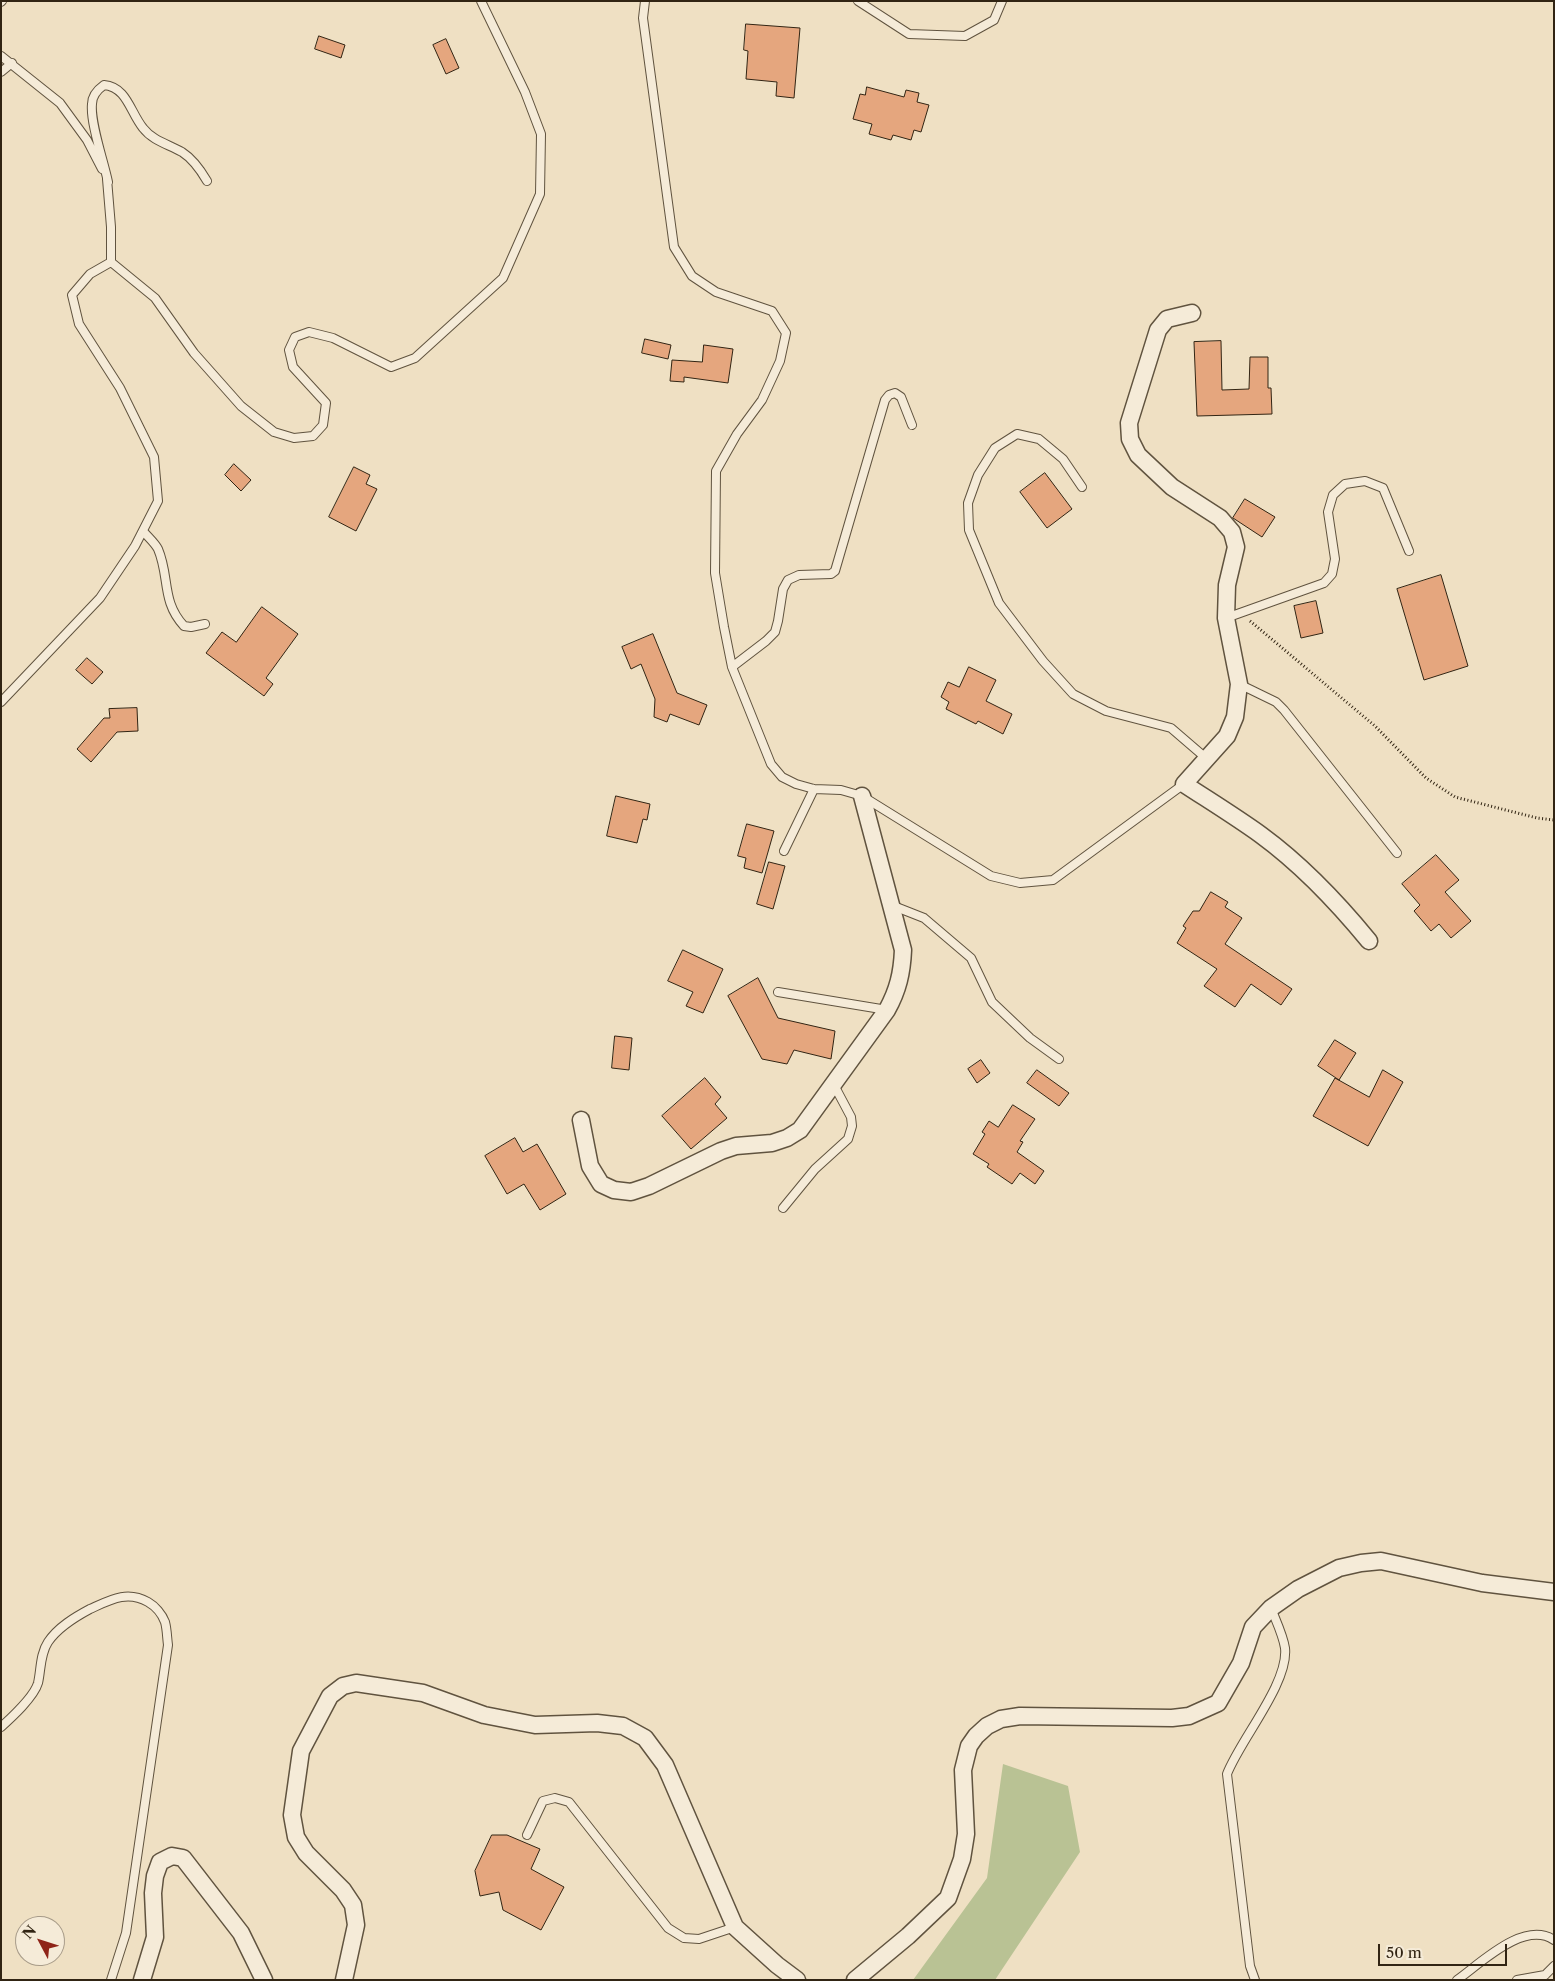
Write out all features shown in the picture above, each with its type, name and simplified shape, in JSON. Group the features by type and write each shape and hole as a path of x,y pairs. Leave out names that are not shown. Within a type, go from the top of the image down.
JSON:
{"street":[{"path":"1192,313 1167,319 1158,330 1129,423 1130,439 1138,455 1172,487 1220,518 1232,532 1236,547 1227,586 1226,618 1239,684 1235,717 1227,736 1184,784 1261,835 1340,905 1369,941"},
{"path":"581,1120 590,1166 602,1184 614,1190 631,1192 649,1186 721,1151 736,1146 772,1143 800,1130 887,1010 896,993 902,971 903,950 889,904 862,796"},
{"path":"855,1980 908,1936 948,1898 962,1859 966,1834 963,1770 970,1746 976,1736 987,1726 1001,1719 1020,1716 1172,1718 1189,1716 1204,1710 1218,1703 1226,1690 1241,1663 1253,1626 1272,1608 1298,1589 1339,1568 1381,1561 1482,1583 1554,1592"},
{"path":"344,1980 356,1925 353,1905 343,1890 306,1854 296,1837 292,1815 301,1751 330,1696 343,1686 356,1683 423,1693 484,1715 535,1725 597,1722 623,1726 645,1738 665,1765 735,1927 778,1966 797,1980"},
{"path":"142,1980 156,1937 153,1893 155,1876 160,1862 172,1856 183,1858 241,1933 264,1980"}],"lane":[{"path":"111,262 155,298 194,353 241,406 274,432 294,438 313,436 323,425 326,403 293,367 289,350 295,337 309,332 333,338 391,367 415,358 503,278 540,194 542,134 526,92 481,1"},
{"path":"645,1 643,18 674,247 692,276 716,292 772,311 786,333 780,361 762,400 737,434 716,471 715,573 732,667 771,764 782,777 796,784 814,789 841,790 862,796 991,876 1020,883 1053,880 1184,784"},
{"path":"858,1 909,34 965,36 994,20 1002,1"},
{"path":"1,56 60,103 87,140 108,182"},
{"path":"1,72 12,63"},
{"path":"111,262 108,182 92,117 91,103 96,91 104,85 114,86 122,93 142,127 150,136 192,159 207,180"},
{"path":"1,702 100,598 143,531 158,501 154,457 120,388 79,324 72,295 90,274 111,262"},
{"path":"732,667 775,632 782,588 788,580 799,575 831,574 835,572 885,400 889,395 895,393 901,397 912,425"},
{"path":"1082,488 1063,459 1039,439 1018,434 995,448 978,475 968,503 969,530 999,602 1043,661 1073,694 1106,711 1171,728 1207,759"},
{"path":"1226,618 1324,583 1332,574 1336,560 1328,512 1333,495 1344,484 1365,480 1383,488 1409,551"},
{"path":"143,531 158,549 169,602 176,617 184,626 191,627 206,624"},
{"path":"1239,684 1276,702 1284,710 1397,853"},
{"path":"784,852 814,789"},
{"path":"889,904 924,918 971,958 992,1002 1030,1038 1059,1059"},
{"path":"778,992 887,1010"},
{"path":"784,1208 815,1169 848,1139 852,1126 851,1117 833,1083"},
{"path":"1,1727 25,1704 38,1685 40,1665 48,1643 62,1627 81,1614 109,1600 127,1595 139,1597 154,1605 164,1620 168,1645 126,1933 111,1980"},
{"path":"1255,1980 1250,1966 1227,1774 1232,1762 1264,1709 1284,1659 1285,1648 1272,1608"},
{"path":"527,1835 543,1802 555,1798 570,1802 668,1928 684,1938 699,1939 735,1927"},
{"path":"1457,1980 1513,1939 1540,1934 1554,1940"},
{"path":"1516,1980 1543,1977 1554,1966"}],"path":[{"path":"1243,612 1248,619 1375,726 1426,778 1455,797 1537,818 1554,820"}],"green space":[{"path":"1003,1764 1068,1786 1080,1852 995,1980 913,1980 987,1878"}],"building":[{"path":"746,24 800,28 794,98 776,96 777,82 746,79 748,51 744,50"},
{"path":"319,36 345,45 341,58 315,49"},
{"path":"446,39 459,68 446,74 433,45"},
{"path":"867,87 904,97 906,90 919,93 917,102 929,105 921,132 914,130 911,140 893,135 891,140 869,134 872,124 853,119 860,94 865,95"},
{"path":"645,339 671,345 668,359 642,353"},
{"path":"1221,341 1222,390 1249,389 1250,357 1268,357 1268,388 1271,388 1272,414 1197,416 1194,342"},
{"path":"704,345 733,349 728,383 684,377 684,382 670,381 672,360 702,362"},
{"path":"234,464 251,480 241,491 225,475"},
{"path":"354,467 370,475 366,484 377,489 356,531 329,517"},
{"path":"1045,473 1072,509 1047,528 1020,492"},
{"path":"1245,499 1275,517 1262,537 1233,518"},
{"path":"1441,575 1468,666 1424,680 1397,589"},
{"path":"1316,601 1323,633 1301,638 1294,606"},
{"path":"262,607 298,634 266,678 273,684 264,696 206,653 222,632 236,642"},
{"path":"653,634 677,693 707,705 699,725 670,714 667,722 654,717 655,699 641,664 631,669 622,647"},
{"path":"87,658 103,672 92,684 76,670"},
{"path":"969,667 996,680 986,701 1012,714 1003,734 978,721 976,724 946,709 949,702 941,697 948,682 959,687"},
{"path":"137,708 138,731 117,732 91,762 77,749 104,718 110,718 109,709"},
{"path":"616,796 650,804 647,820 643,819 637,843 607,836"},
{"path":"747,824 774,831 762,873 744,868 746,858 738,856"},
{"path":"1436,855 1459,880 1445,892 1471,921 1451,938 1439,924 1431,931 1414,911 1420,905 1402,884"},
{"path":"769,862 785,866 773,909 757,904"},
{"path":"1211,892 1228,902 1225,907 1242,918 1225,944 1292,989 1281,1005 1251,984 1235,1007 1204,986 1217,969 1177,943 1186,928 1183,926 1193,911 1199,911"},
{"path":"683,950 723,969 703,1013 686,1006 693,992 668,981"},
{"path":"758,978 778,1018 835,1031 831,1059 794,1050 787,1064 762,1059 728,996"},
{"path":"615,1036 632,1038 629,1070 612,1068"},
{"path":"1335,1040 1356,1053 1339,1080 1318,1066"},
{"path":"981,1060 990,1073 977,1083 968,1069"},
{"path":"1037,1070 1069,1093 1059,1106 1027,1083"},
{"path":"1383,1070 1403,1082 1368,1146 1313,1116 1335,1078 1369,1097"},
{"path":"705,1078 721,1097 715,1104 727,1118 691,1149 662,1116"},
{"path":"1013,1105 1035,1119 1020,1141 1023,1142 1017,1152 1044,1171 1035,1184 1020,1173 1012,1184 987,1167 989,1164 973,1154 985,1134 982,1132 989,1121 998,1127"},
{"path":"515,1138 523,1152 537,1144 566,1194 540,1210 524,1184 507,1194 485,1156"},
{"path":"492,1835 507,1835 540,1849 531,1869 564,1887 541,1930 503,1910 499,1892 480,1896 475,1871"}]}
